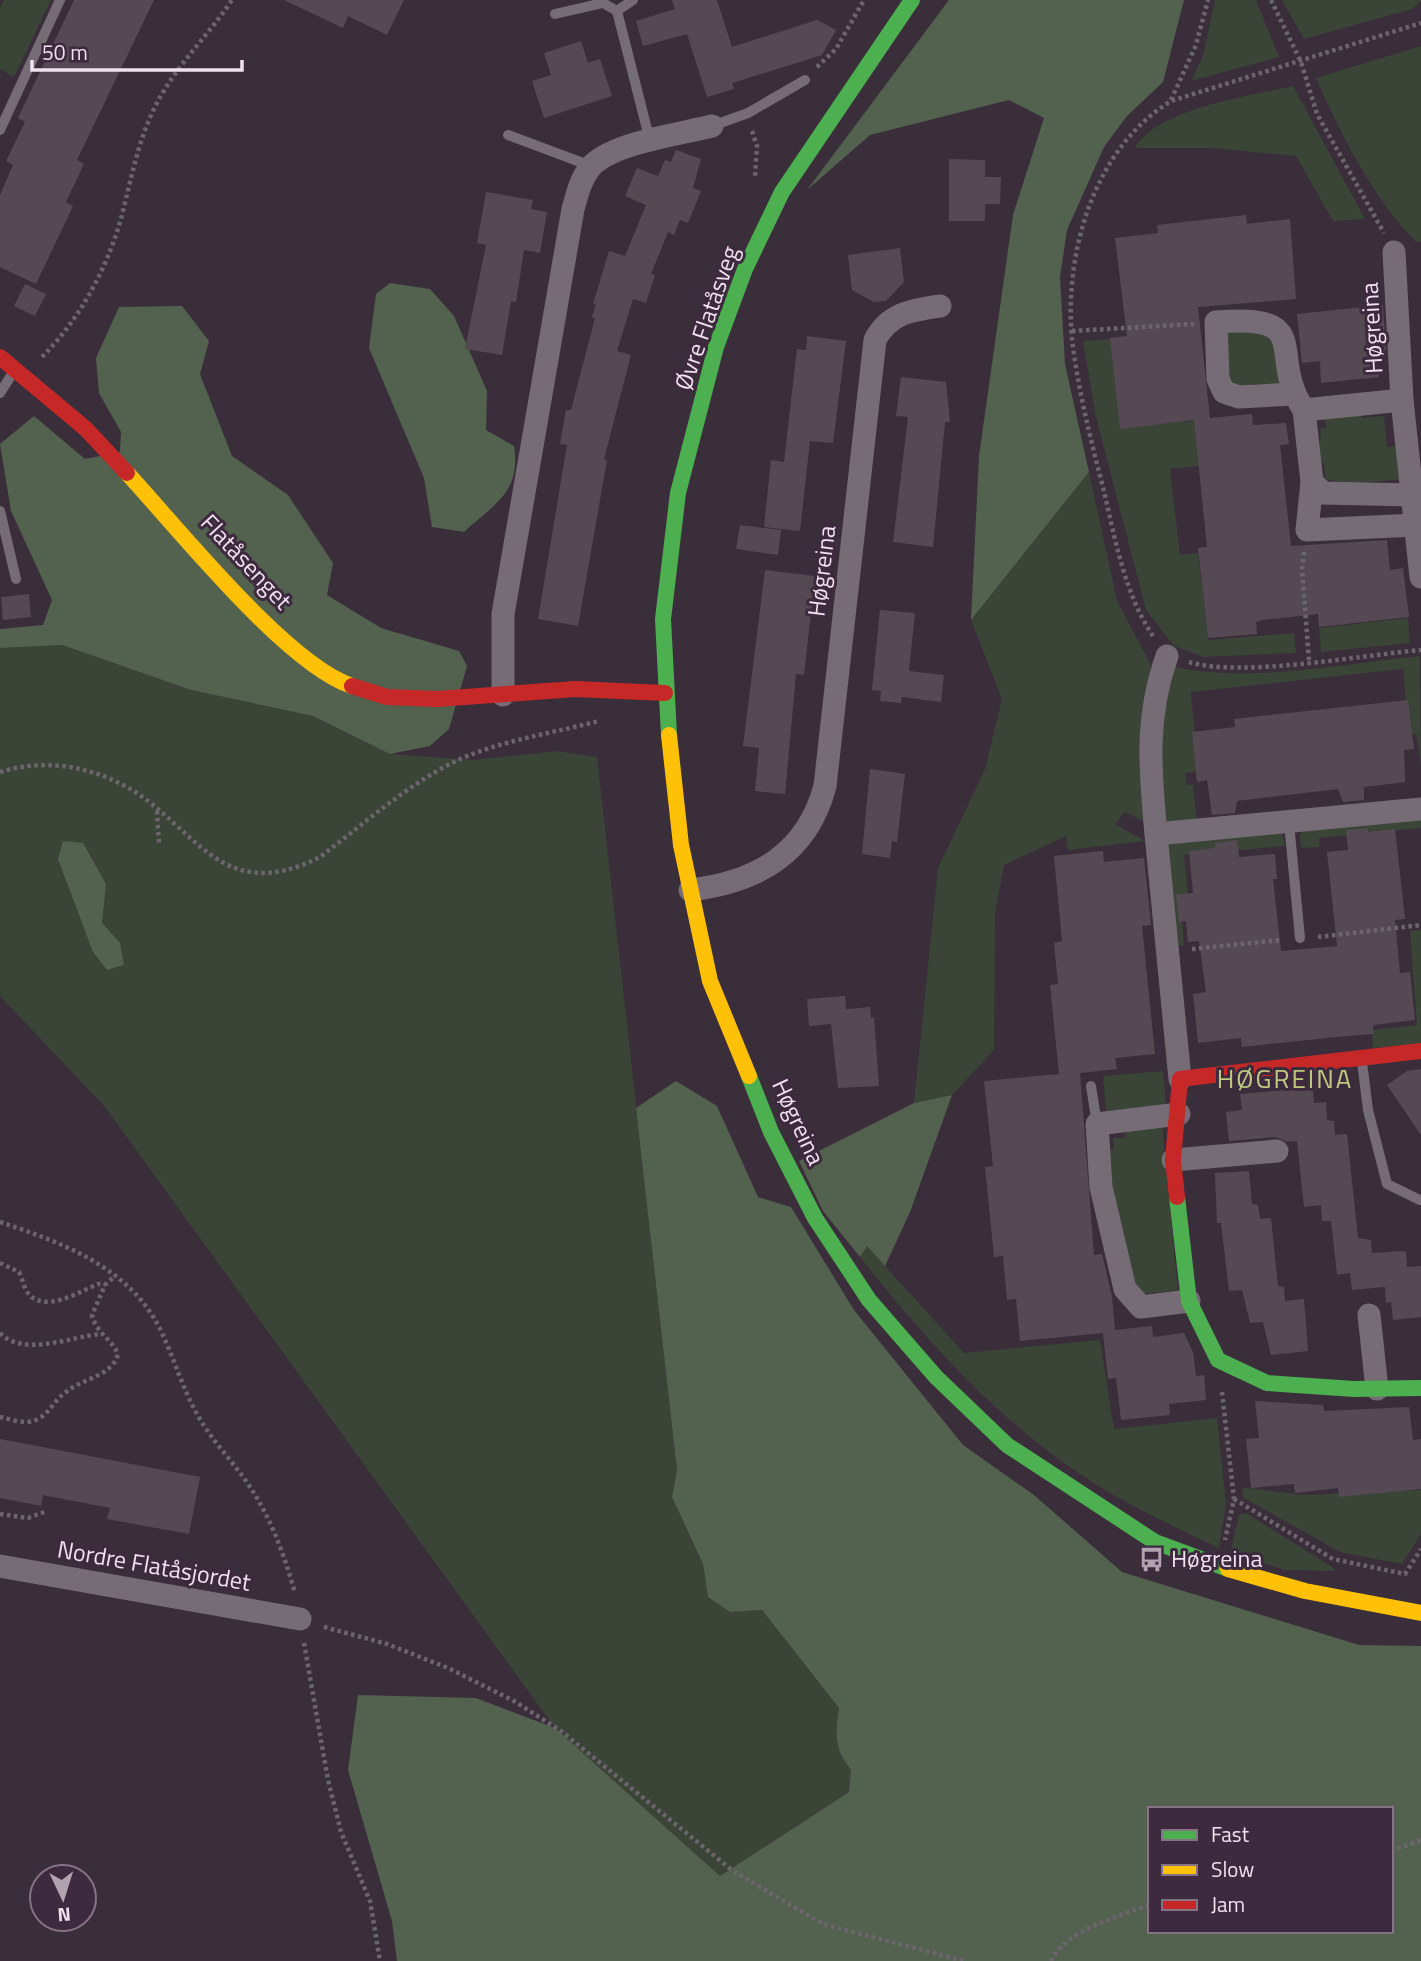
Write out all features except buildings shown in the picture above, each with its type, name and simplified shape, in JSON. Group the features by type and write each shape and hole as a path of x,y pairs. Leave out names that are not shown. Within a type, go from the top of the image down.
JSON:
{"street":[{"name":"Øvre Flatåsveg","path":"665,693 663,619 678,493 716,347 745,269 782,192 912,0"},
{"path":"503,695 503,614 528,460 573,209 580,184 591,166 613,151 712,126"},
{"name":"Høgreina","path":"1394,252 1402,400 1421,577"},
{"name":"Høgreina","path":"690,890 719,886 747,876 785,855 811,825 820,804 826,772 876,340 882,327 895,316 911,310 940,306"},
{"path":"1216,323 1248,320 1276,327 1284,338 1299,402 1312,482 1307,530 1417,525"},
{"name":"Høgreina","path":"1216,323 1218,379 1224,392 1239,397 1299,402 1402,400"},
{"name":"Flatåsenget","path":"0,357 86,429 253,610 305,659 346,684 387,697 437,699 575,689 665,693"},
{"path":"1312,482 1324,493 1412,495"},
{"path":"1167,656 1155,691 1150,733 1150,774 1181,1079 1173,1160 1189,1301 1219,1360 1267,1383 1377,1389 1421,1388"},
{"name":"Høgreina","path":"665,693 681,845 710,981 771,1132 815,1218 869,1300 936,1377 1007,1445 1156,1542 1220,1567 1305,1591 1421,1613"},
{"path":"1156,834 1421,809"},
{"path":"1181,1079 1421,1051"},
{"path":"1179,1114 1097,1124 1101,1187 1125,1290 1141,1307 1189,1301"},
{"path":"1173,1160 1278,1151"},
{"path":"1369,1315 1377,1389"},
{"name":"Nordre Flatåsjordet","path":"0,1566 300,1619"}],"lane":[{"path":"0,130 60,0"},
{"path":"617,11 633,0"},
{"path":"555,14 603,3 617,11 650,141"},
{"path":"712,126 748,113 804,80"},
{"path":"508,135 591,166"},
{"path":"0,393 20,372"},
{"path":"0,511 16,579"},
{"path":"1289,823 1300,938"},
{"path":"1361,1056 1368,1110 1387,1184 1420,1199"},
{"path":"1091,1086 1097,1124"}],"path":[{"path":"20,372 53,346 88,297 107,259 122,216 133,162 153,111 173,74 232,0"},
{"path":"804,80 836,49 864,0"},
{"path":"1171,101 1196,46 1208,0"},
{"path":"1270,0 1301,62 1317,114 1371,206 1394,252"},
{"path":"1072,331 1216,323"},
{"path":"1307,530 1302,569 1309,661"},
{"path":"0,772 43,764 79,768 126,787 217,861 252,871 294,868 320,857 418,783 463,758 505,744 606,720"},
{"path":"157,810 159,844"},
{"path":"0,1222 69,1246 115,1276 141,1300 162,1331 186,1395 206,1429 252,1489 270,1521 288,1570 300,1619 328,1780 341,1832 370,1901 380,1961"},
{"path":"0,1263 19,1272 26,1290 38,1300 55,1301 98,1284 105,1285"},
{"path":"0,1418 23,1422 37,1420 51,1410 65,1392 108,1370 118,1354 94,1323 93,1308 105,1285 115,1276"},
{"path":"0,1333 16,1343 45,1344 100,1334"},
{"path":"1219,1360 1234,1499 1220,1567"},
{"path":"1234,1499 1333,1559 1405,1574 1421,1549"},
{"path":"0,1514 28,1518 47,1511"},
{"path":"300,1619 387,1644 448,1668 514,1701 561,1731 733,1871 823,1924 964,1961"},
{"path":"1393,1850 1421,1840"},
{"path":"1051,1961 1055,1954 1079,1934 1148,1905"}],"green space":[{"path":"4,0 51,0 14,77 0,69 0,8"},
{"path":"949,0 1184,0 1163,82 1127,116 1104,147 1067,230 1060,277 1065,364 1089,472 971,620 979,456 1013,215 1044,118 1009,100 870,135 807,190"},
{"path":"1215,0 1256,0 1279,57 1191,81 1203,56"},
{"path":"1282,0 1421,1 1412,9 1304,39"},
{"path":"1421,46 1421,242 1416,242 1400,225 1359,165 1316,78"},
{"path":"1293,86 1365,219 1333,221 1296,156 1211,148 1135,148 1147,134 1184,113 1230,99"},
{"path":"390,283 430,289 454,316 487,391 486,430 514,446 514,475 509,486 503,496 464,532 432,527 424,478 369,348 376,294"},
{"path":"182,306 209,341 200,374 232,456 288,495 333,563 327,595 381,628 459,651 467,666 449,729 430,746 390,754 313,716 191,690 62,645 0,648 0,629 43,625 52,600 11,511 0,444 34,416 85,459 120,452 121,432 99,393 96,358 119,307"},
{"path":"1262,328 1278,340 1281,385 1258,387 1257,383 1252,384 1253,389 1243,390 1229,382 1226,332"},
{"path":"1113,339 1121,427 1203,420 1208,465 1170,469 1180,555 1198,553 1208,640 1294,633 1296,653 1203,657 1174,646 1146,610 1096,417 1083,341"},
{"path":"1361,412 1362,418 1384,416 1387,447 1400,446 1403,479 1348,484 1326,479 1324,463 1316,463 1314,442 1321,441 1320,429 1326,428 1325,416"},
{"path":"1089,472 1117,601 1151,665 1140,764 1147,823 1125,812 1115,824 1145,841 1068,850 1066,836 1004,865 995,913 994,1050 952,1095 914,1103 938,868 985,769 1002,699 971,620"},
{"path":"1408,618 1410,643 1321,652 1319,628"},
{"path":"62,645 191,690 313,716 390,754 474,760 556,751 597,757 677,1470 672,1497 703,1564 708,1597 730,1612 762,1610 839,1708 837,1741 841,1755 851,1770 849,1792 720,1876 555,1728 105,1107 0,996 0,648"},
{"path":"1420,656 1421,767 1417,734 1409,734 1403,669 1191,692 1198,772 1185,773 1187,785 1193,785 1197,823 1164,826 1157,734 1174,667 1265,673"},
{"path":"1421,816 1421,828 1319,838 1320,847 1301,848 1300,835 1305,828"},
{"path":"1282,833 1285,846 1184,855 1188,897 1180,899 1184,945 1173,946 1164,842"},
{"path":"63,841 83,843 106,884 102,923 120,943 124,965 107,970 93,952 58,859"},
{"path":"1421,930 1421,1044 1373,1048 1372,1030 1417,1025 1410,931"},
{"path":"1163,1071 1166,1106 1106,1111 1103,1076"},
{"path":"676,1081 717,1106 758,1197 791,1207 854,1310 963,1445 1034,1495 1122,1572 1359,1645 1421,1646 1421,1961 397,1961 392,1921 348,1770 358,1695 476,1698 555,1728 720,1876 849,1792 851,1770 841,1755 837,1741 839,1708 762,1610 730,1612 708,1597 703,1564 672,1497 677,1470 636,1108"},
{"path":"952,1095 910,1212 885,1266 867,1246 860,1257 823,1211 799,1161 914,1103"},
{"path":"1162,1126 1178,1290 1142,1294 1133,1284 1104,1149 1114,1149 1113,1138 1125,1138 1124,1129"},
{"path":"866,1245 964,1353 1100,1340 1114,1429 1217,1418 1226,1504 1219,1548 1107,1491 1026,1434 967,1379 912,1320 860,1257"},
{"path":"1242,1487 1303,1495 1421,1490 1421,1534 1402,1564 1340,1552 1244,1498"},
{"path":"1246,1513 1335,1571 1285,1570 1230,1553 1239,1515"}],"traffic: fast":[{"path":"669,735 663,619 678,493 716,347 745,269 782,192 912,0"},
{"path":"749,1076 771,1132 815,1218 869,1300 936,1377 1007,1445 1155,1542 1228,1569"},
{"path":"1177,1197 1189,1301 1218,1360 1267,1383 1354,1389 1421,1388"}],"traffic: slow":[{"path":"127,473 265,624 326,673 352,686"},
{"path":"669,735 681,845 710,981 749,1076"},
{"path":"1228,1569 1305,1591 1421,1613"}],"traffic: jam":[{"path":"0,357 86,429 127,473"},
{"path":"352,686 387,697 437,699 575,689 665,693"},
{"path":"1177,1197 1173,1160 1180,1079 1421,1051"}],"place":[{"name":"Høgreina","path":"1151,1559"}],"district":[{"name":"HØGREINA","path":"1285,1079"}]}
